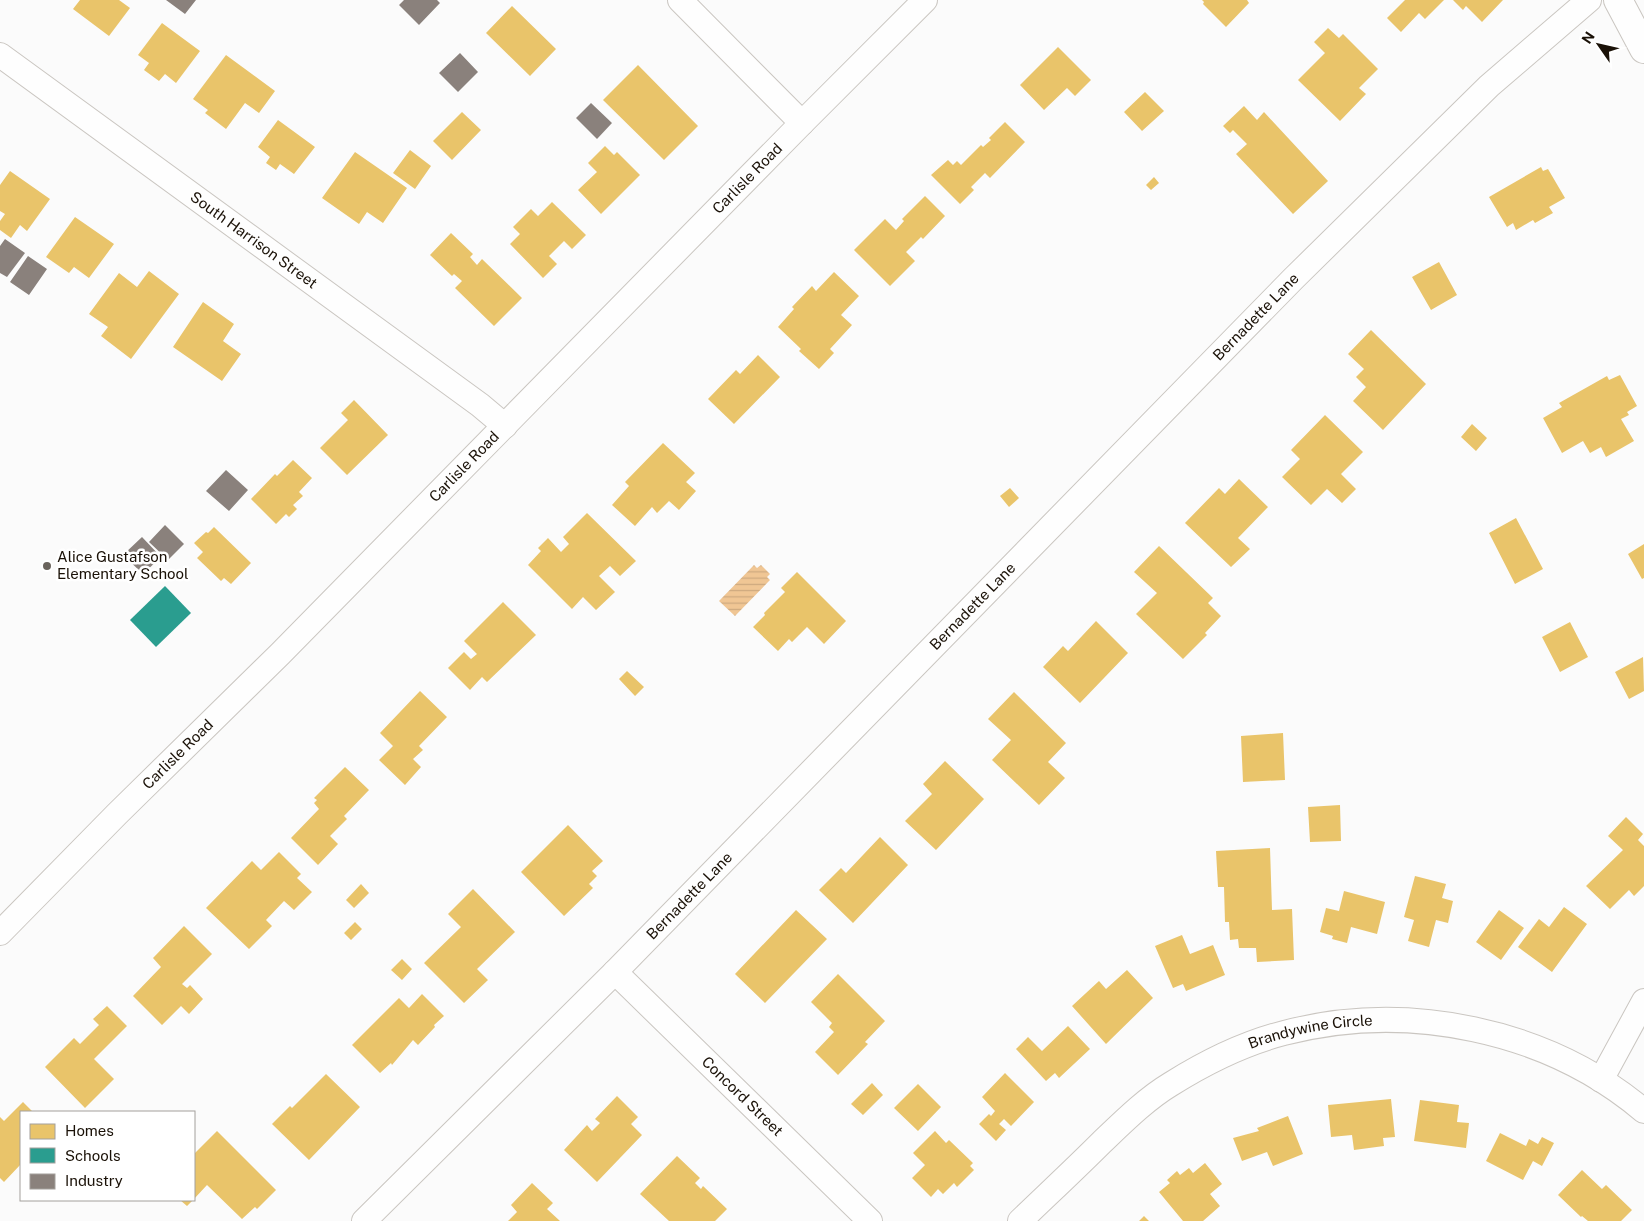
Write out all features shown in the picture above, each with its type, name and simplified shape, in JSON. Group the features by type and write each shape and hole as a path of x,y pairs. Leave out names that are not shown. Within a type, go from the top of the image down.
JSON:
{"main road":[{"path":"1618,0 1644,49"}],"street":[{"path":"680,0 802,123"},
{"name":"Carlisle Road","path":"0,933 117,814 286,648 802,123 926,0"},
{"name":"Bernadette Lane","path":"364,1221 615,972 1293,279 1489,86 1589,0"},
{"name":"South Harrison Street","path":"0,55 480,405 505,426"},
{"name":"Concord Street","path":"615,972 870,1221"},
{"path":"1601,1080 1644,1001"},
{"name":"Brandywine Circle","path":"1020,1221 1127,1119 1169,1084 1225,1054 1283,1033 1350,1021 1425,1021 1496,1034 1563,1058 1601,1080 1644,1111"}],"shaded area":[{"path":"754,565 757,568 761,565 770,574 767,577 770,580 735,616 719,601"}],"building: Homes":[{"path":"80,0 119,0 130,8 109,36 73,9"},
{"path":"1202,0 1247,0 1249,3 1226,27 1203,4"},
{"path":"1405,0 1444,0 1425,19 1419,13 1401,32 1387,18"},
{"path":"1453,0 1503,0 1482,22 1466,6 1463,10"},
{"path":"512,6 556,49 530,76 486,33"},
{"path":"162,23 200,51 176,83 165,74 159,81 144,70 149,63 138,55"},
{"path":"1328,28 1339,38 1343,34 1378,69 1359,88 1366,94 1340,121 1298,80 1325,53 1314,42"},
{"path":"1058,47 1091,80 1075,96 1067,88 1044,110 1020,85"},
{"path":"226,55 275,91 259,113 245,103 226,129 205,113 208,110 193,99"},
{"path":"638,65 698,126 664,160 603,100"},
{"path":"1145,92 1164,111 1142,131 1124,112"},
{"path":"1244,106 1257,120 1264,112 1328,181 1293,214 1236,154 1247,144 1233,130 1230,133 1223,126"},
{"path":"462,112 481,130 452,160 433,141"},
{"path":"278,120 315,147 294,174 280,164 276,170 266,163 270,157 258,147"},
{"path":"1005,122 1025,142 990,178 985,173 971,187 974,190 960,204 931,175 948,160 953,165 957,161 961,165 981,145 983,147 991,140 989,138"},
{"path":"605,146 614,155 617,152 640,175 601,214 578,190 597,172 588,163"},
{"path":"410,150 431,166 415,189 393,173"},
{"path":"355,152 407,188 383,223 367,212 359,224 322,198"},
{"path":"1541,167 1543,171 1548,169 1565,198 1549,207 1553,213 1535,223 1533,220 1516,230 1513,223 1507,227 1489,197"},
{"path":"10,171 50,199 27,231 20,225 11,238 0,230 0,221 5,214 0,211 0,185"},
{"path":"1154,177 1159,183 1151,190 1146,185"},
{"path":"925,196 945,216 923,239 921,237 906,252 915,261 890,286 854,250 885,219 896,230 904,221 902,219"},
{"path":"552,202 586,235 572,249 564,241 549,256 557,264 543,278 510,244 520,234 513,227 531,209 538,216"},
{"path":"75,217 114,244 89,278 74,267 69,273 46,257"},
{"path":"451,233 473,254 470,257 477,265 482,259 522,298 494,326 455,288 462,281 454,274 452,276 430,255"},
{"path":"1439,262 1457,295 1431,310 1412,277"},
{"path":"149,271 179,294 131,359 101,336 108,327 89,314 119,273 137,287"},
{"path":"834,272 859,296 841,315 852,325 830,349 834,353 819,369 799,351 801,349 778,327 794,309 792,307 812,286 816,291"},
{"path":"203,302 234,324 223,341 241,354 222,381 173,347"},
{"path":"1371,330 1426,384 1383,430 1353,401 1366,387 1356,377 1364,369 1348,354"},
{"path":"758,355 780,377 734,424 708,399 736,370 740,374"},
{"path":"1620,375 1637,406 1627,412 1629,415 1621,419 1634,441 1606,457 1601,447 1590,453 1583,441 1562,453 1543,418 1562,407 1559,403 1607,376 1609,380"},
{"path":"354,400 388,435 347,475 320,448 348,420 341,413"},
{"path":"1325,415 1363,452 1341,474 1356,489 1342,503 1327,489 1311,505 1282,477 1300,459 1291,450"},
{"path":"1472,424 1487,438 1476,451 1461,437"},
{"path":"663,443 695,473 686,482 696,491 679,510 669,501 657,513 652,507 635,526 612,505 629,486 625,482"},
{"path":"293,460 312,478 299,492 303,496 293,505 297,509 289,517 286,514 276,524 251,499 275,474 277,476"},
{"path":"1239,479 1268,507 1238,538 1250,549 1231,567 1185,523 1219,488 1225,494"},
{"path":"1010,488 1019,498 1009,507 1000,496"},
{"path":"587,513 636,561 620,576 610,566 599,576 615,592 596,610 583,597 572,609 528,565 541,551 538,548 548,538 561,552 569,544 563,537"},
{"path":"1516,518 1543,569 1515,584 1489,533"},
{"path":"214,527 251,563 231,584 224,578 221,581 197,558 203,552 194,543"},
{"path":"1644,544 1644,578 1642,579 1628,554"},
{"path":"1159,546 1213,598 1208,603 1221,616 1205,633 1207,635 1183,659 1136,614 1157,593 1134,572"},
{"path":"797,572 846,621 824,644 807,627 792,642 789,639 778,651 753,627 785,592 781,588"},
{"path":"503,602 536,635 487,682 482,677 470,690 448,668 464,652 471,659 477,654 464,641"},
{"path":"1096,621 1128,653 1080,703 1043,667 1063,646 1068,651"},
{"path":"1570,622 1588,657 1560,672 1542,637"},
{"path":"1643,657 1644,691 1629,699 1615,672"},
{"path":"627,671 644,687 635,696 619,679"},
{"path":"420,691 447,717 419,746 423,750 413,759 421,767 405,785 379,760 393,746 380,733"},
{"path":"1014,692 1066,743 1048,762 1065,778 1039,805 992,760 1011,740 988,719"},
{"path":"1283,733 1285,780 1243,782 1241,736"},
{"path":"945,761 984,799 936,850 905,821 932,794 923,784"},
{"path":"345,767 369,790 344,816 347,819 330,836 338,844 318,865 291,838 319,809 314,803 317,800 314,798"},
{"path":"1340,805 1341,841 1310,842 1308,807"},
{"path":"1626,817 1643,834 1638,840 1644,846 1644,886 1634,896 1629,890 1610,909 1586,886 1623,850 1608,836"},
{"path":"568,825 603,861 592,871 597,876 589,884 593,888 564,916 521,872"},
{"path":"880,837 908,865 853,923 819,890 841,868 846,873"},
{"path":"1270,848 1272,910 1292,909 1294,960 1257,962 1256,948 1239,948 1238,939 1230,940 1229,922 1225,922 1224,887 1218,887 1216,851"},
{"path":"279,852 301,874 297,878 312,892 294,910 284,901 266,920 272,926 249,949 206,908 252,861 261,870"},
{"path":"1415,876 1446,884 1442,898 1453,901 1448,923 1436,920 1429,947 1408,941 1414,920 1404,917"},
{"path":"361,884 369,893 354,908 346,900"},
{"path":"473,889 515,932 477,969 488,980 464,1003 424,963 461,927 448,914"},
{"path":"1344,891 1385,902 1377,934 1351,927 1347,943 1332,939 1333,936 1320,932 1326,908 1339,911"},
{"path":"1564,907 1587,924 1552,972 1518,947 1539,919 1549,927"},
{"path":"796,910 827,939 765,1003 735,974"},
{"path":"1499,910 1524,928 1501,960 1476,942"},
{"path":"355,922 362,929 351,940 344,933"},
{"path":"184,926 212,954 182,984 187,988 190,985 203,999 189,1014 181,1006 162,1025 133,996 161,967 153,958"},
{"path":"1182,935 1190,954 1213,945 1225,975 1186,991 1183,984 1173,988 1155,946"},
{"path":"402,959 412,969 402,980 391,970"},
{"path":"1127,970 1153,998 1106,1044 1072,1006 1099,981 1106,989"},
{"path":"838,974 885,1021 865,1042 868,1044 838,1075 815,1052 834,1032 829,1027 832,1023 811,1002"},
{"path":"422,994 444,1016 418,1045 413,1040 392,1065 391,1063 380,1073 352,1045 399,998 409,1008"},
{"path":"107,1006 127,1026 94,1059 114,1079 85,1108 45,1067 74,1038 80,1044 99,1025 93,1019"},
{"path":"1068,1026 1090,1049 1059,1078 1055,1073 1046,1081 1016,1049 1028,1037 1042,1051"},
{"path":"1005,1073 1034,1102 1011,1126 1004,1119 999,1124 1006,1130 996,1141 979,1124 995,1111 982,1097"},
{"path":"326,1074 360,1107 309,1160 272,1124 290,1106 292,1108"},
{"path":"872,1083 883,1095 863,1115 851,1104"},
{"path":"918,1084 941,1107 918,1131 894,1108"},
{"path":"617,1096 638,1117 631,1124 642,1135 597,1182 564,1150 587,1125 592,1131 600,1123 595,1119"},
{"path":"1391,1099 1395,1137 1383,1138 1384,1146 1354,1150 1352,1135 1331,1137 1328,1105"},
{"path":"1420,1100 1459,1105 1457,1122 1469,1123 1466,1148 1414,1141"},
{"path":"23,1102 32,1111 20,1111 20,1165 4,1182 0,1178 0,1117 4,1121"},
{"path":"1288,1116 1303,1154 1273,1166 1267,1152 1242,1161 1233,1138 1259,1131 1257,1128"},
{"path":"217,1131 276,1190 257,1209 255,1207 242,1219 207,1185 195,1198 195,1153"},
{"path":"935,1131 946,1143 949,1140 973,1163 970,1166 974,1170 957,1187 954,1183 943,1194 938,1189 931,1197 912,1178 925,1165 913,1153"},
{"path":"1500,1133 1526,1146 1529,1139 1538,1144 1542,1137 1554,1143 1542,1166 1533,1161 1523,1180 1486,1161"},
{"path":"677,1156 700,1178 695,1183 701,1189 703,1186 727,1209 715,1221 669,1221 640,1194"},
{"path":"1205,1163 1222,1184 1210,1194 1220,1206 1203,1221 1183,1221 1159,1192 1170,1183 1167,1180 1177,1171 1180,1175 1189,1168 1193,1173"},
{"path":"1582,1170 1602,1189 1606,1185 1632,1210 1621,1221 1588,1221 1581,1217 1558,1195"},
{"path":"532,1183 553,1203 547,1209 560,1221 508,1221 517,1212 511,1205"},
{"path":"181,1201 192,1201 187,1206"},
{"path":"1144,1216 1149,1221 1139,1221"}],"building: Schools":[{"path":"165,586 191,613 156,647 130,620"}],"building: Industry":[{"path":"166,0 196,0 185,14"},
{"path":"404,0 437,0 440,3 419,25 399,5"},
{"path":"460,53 478,72 458,92 439,73"},
{"path":"591,103 612,123 597,139 576,118"},
{"path":"5,239 25,253 7,277 0,273 0,246"},
{"path":"28,256 47,269 29,295 10,282"},
{"path":"226,470 248,490 229,511 206,491"},
{"path":"165,525 184,544 168,560 149,542"},
{"path":"142,537 161,557 143,574 123,555"}],"place":[{"name":"Alice Gustafson Elementary School","path":"47,566"}]}
